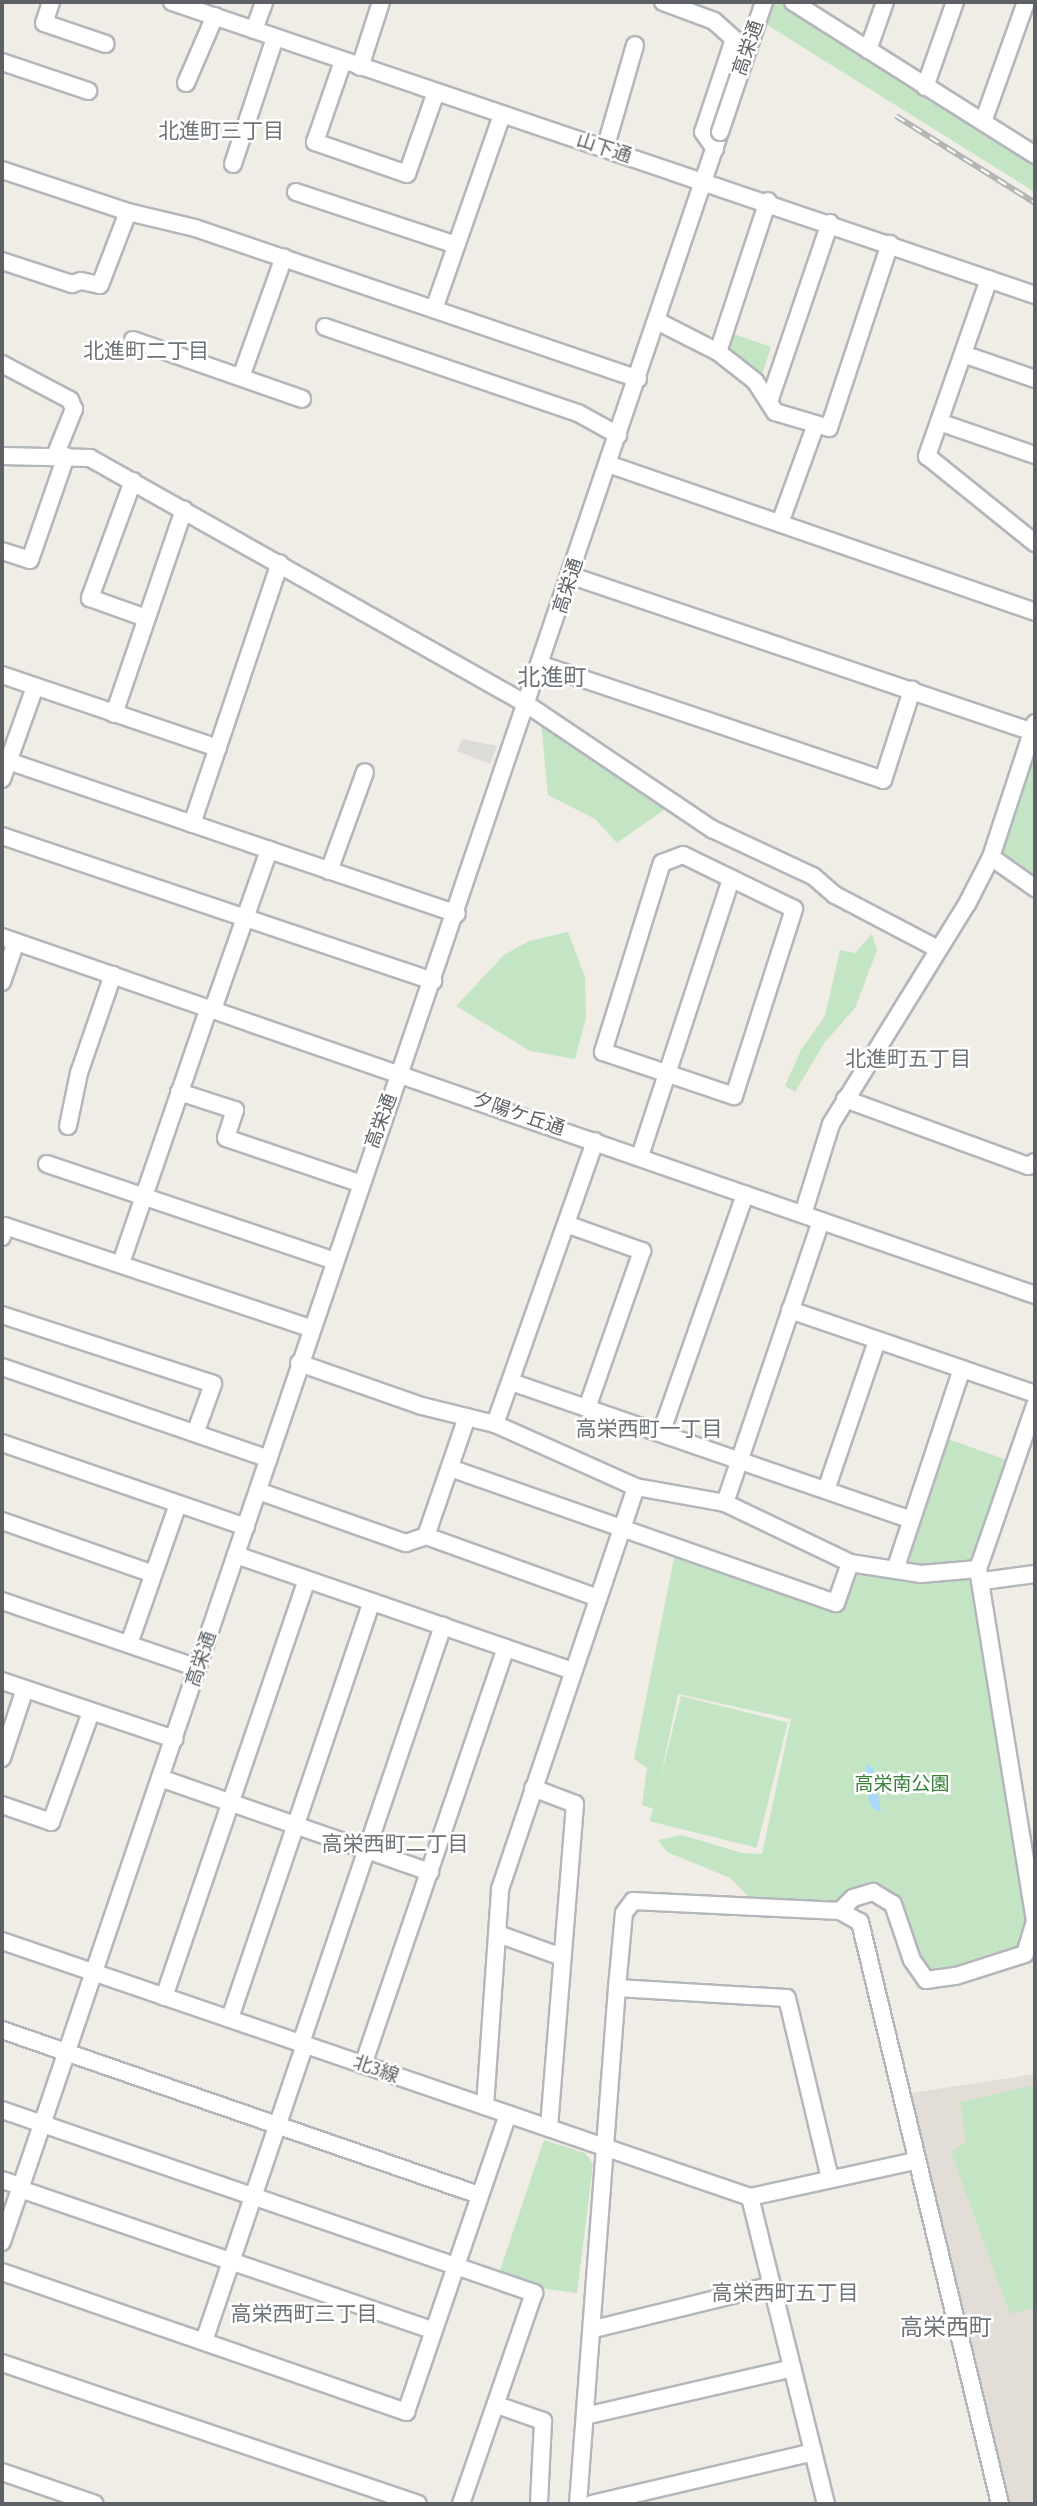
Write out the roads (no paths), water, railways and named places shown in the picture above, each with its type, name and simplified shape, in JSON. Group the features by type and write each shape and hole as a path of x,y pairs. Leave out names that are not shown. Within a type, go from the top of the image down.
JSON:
{"street":[{"path":"51,2 44,23 106,44"},
{"name":"山下通","path":"172,2 194,5 215,16 275,38 768,201 1035,295"},
{"path":"254,30 264,2"},
{"path":"360,66 381,2"},
{"path":"663,2 714,20 734,39 703,132 715,149"},
{"name":"高栄通","path":"2,2242 270,1459 310,1328 359,1183 457,914 542,665 764,2"},
{"path":"793,2 1035,155"},
{"path":"868,50 885,2"},
{"path":"925,87 955,2"},
{"path":"983,122 1026,2"},
{"path":"186,83 215,16"},
{"path":"233,163 275,38"},
{"path":"605,149 635,45"},
{"path":"343,61 315,142 407,174 436,92"},
{"path":"2,62 88,91"},
{"path":"434,309 502,115"},
{"path":"2,170 128,212 195,228 284,257 638,379"},
{"path":"296,192 456,245"},
{"path":"718,352 768,201"},
{"path":"2,261 72,284 81,281 100,285 128,212"},
{"path":"770,399 830,223"},
{"path":"657,321 718,352 770,399 775,412 815,427 829,428 890,244"},
{"path":"241,377 284,257"},
{"path":"989,279 927,456 934,466 1035,543"},
{"path":"325,327 578,414 618,435"},
{"path":"132,340 302,399"},
{"path":"963,354 1035,379"},
{"path":"2,364 70,400 74,409 30,560 2,551"},
{"path":"939,422 1035,455"},
{"path":"780,523 815,427"},
{"path":"2,456 89,458 133,481 528,705 712,829 813,876 835,895 938,949"},
{"path":"608,464 1035,612"},
{"path":"133,481 90,597 146,618"},
{"path":"114,713 184,510"},
{"path":"192,824 280,563"},
{"path":"572,576 912,690 1034,727 991,858 831,1124 803,1214"},
{"path":"542,665 883,780 912,690"},
{"path":"2,675 218,748"},
{"path":"2,779 35,687"},
{"path":"8,761 457,914"},
{"path":"328,871 365,772"},
{"path":"2,836 433,981"},
{"path":"121,1263 179,1092 269,850"},
{"path":"683,855 794,909 734,1096 667,1074 603,1052 662,863 683,855"},
{"path":"991,858 1035,888"},
{"path":"640,1156 731,879"},
{"path":"2,982 9,939"},
{"name":"夕陽ケ丘通","path":"9,939 595,1140 1035,1295"},
{"path":"68,1126 79,1073 113,975"},
{"path":"179,1092 235,1110 226,1138 359,1183"},
{"path":"845,1099 1028,1166 1035,1162"},
{"path":"495,1424 595,1140"},
{"path":"47,1164 333,1259"},
{"path":"661,1433 745,1194"},
{"path":"725,1503 821,1220"},
{"path":"566,1224 642,1251 587,1408"},
{"path":"2,1237 5,1226 310,1328"},
{"path":"790,1310 1035,1394"},
{"path":"2,1315 213,1384 196,1431"},
{"path":"826,1490 877,1341"},
{"path":"299,1363 495,1424 636,1487 725,1503 850,1563 921,1574 1035,1574"},
{"path":"2,1367 196,1431 270,1459"},
{"path":"895,1570 962,1369"},
{"path":"510,1382 911,1520"},
{"path":"840,1911 853,1898 873,1892 893,1904 912,1959 926,1980 956,1976 1025,1954 1035,1921 981,1575 1035,1405"},
{"path":"426,1536 467,1417"},
{"path":"2,1443 246,1527"},
{"path":"450,1468 836,1603 850,1563"},
{"path":"485,2106 500,1889 636,1487"},
{"path":"258,1491 407,1543 426,1536 598,1598"},
{"path":"129,1644 178,1504"},
{"path":"2,1521 153,1574"},
{"path":"236,1555 573,1671"},
{"path":"164,1997 307,1580"},
{"path":"2,1601 198,1668"},
{"path":"230,2018 372,1602"},
{"path":"204,2341 443,1626"},
{"path":"363,2065 506,1648"},
{"path":"2,1681 174,1739"},
{"path":"2,1758 25,1689"},
{"path":"2,1805 51,1822 91,1712"},
{"path":"160,1778 430,1872"},
{"path":"533,1788 575,1804 549,2128"},
{"path":"578,2504 594,2329 617,1988 624,1913 633,1901 840,1911 860,1922 915,2161 1000,2504"},
{"path":"498,1934 562,1957"},
{"name":"北3線","path":"2,1941 750,2197"},
{"path":"617,1988 787,1998 830,2178"},
{"path":"2,2030 480,2194"},
{"path":"2,2110 534,2293 461,2504"},
{"path":"2,2272 406,2412 508,2114"},
{"path":"826,2504 750,2197 915,2161"},
{"path":"2,2180 433,2330"},
{"path":"594,2329 773,2285"},
{"path":"2,2363 418,2504"},
{"path":"585,2416 793,2368"},
{"path":"497,2405 543,2421 539,2504"},
{"path":"592,2504 813,2452"},
{"path":"2,2472 95,2504"}],"water":[{"path":"867,1764 873,1768 881,1812 872,1808 862,1780"}],"railway":[{"path":"896,116 1035,203"}],"district":[{"name":"北進町三丁目","path":"221,130"},
{"name":"北進町二丁目","path":"146,350"},
{"name":"北進町","path":"552,677"},
{"name":"北進町五丁目","path":"908,1058"},
{"name":"高栄西町一丁目","path":"649,1428"},
{"name":"高栄西町二丁目","path":"395,1843"},
{"name":"高栄西町五丁目","path":"785,2292"},
{"name":"高栄西町三丁目","path":"304,2313"},
{"name":"高栄西町","path":"946,2327"}],"park label":[{"name":"高栄南公園","path":"902,1784"}]}
